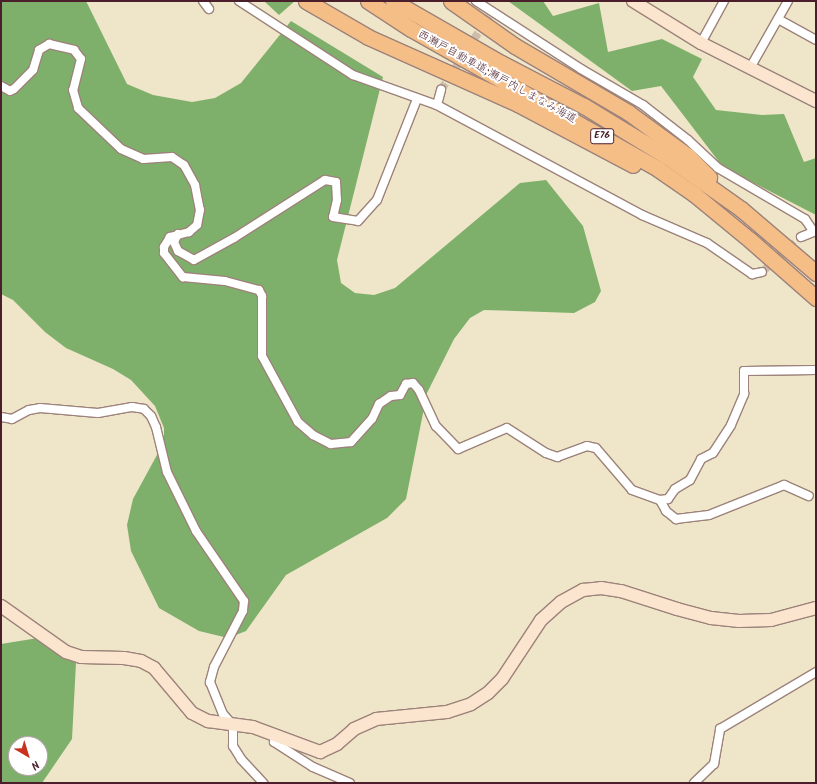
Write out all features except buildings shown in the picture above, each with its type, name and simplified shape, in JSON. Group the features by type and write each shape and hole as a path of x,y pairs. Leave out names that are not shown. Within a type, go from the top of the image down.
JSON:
{"highway":[{"path":"306,1 368,37 518,104 639,168 750,240"},
{"name":"西瀬戸自動車道;瀬戸内しまなみ海道","path":"368,1 411,29 658,169 694,194 750,240 816,298"},
{"name":"西瀬戸自動車道;瀬戸内しまなみ海道","path":"393,1 501,63 584,106 666,156 741,209 816,273"},
{"path":"451,1 515,46 629,112 688,156 741,209"}],"street":[{"path":"203,1 210,9"},
{"path":"239,1 353,75 437,105 642,215 707,243 752,274 762,272"},
{"path":"476,1 491,13 581,69 643,105 688,140 718,168 805,219 814,231 801,237"},
{"path":"633,1 701,42 816,101"},
{"path":"701,42 724,1"},
{"path":"750,68 788,1"},
{"path":"778,19 816,40"},
{"path":"1,86 10,91 14,89 33,70 39,50 48,44 74,50 81,59 73,90 78,108 121,149 143,159 172,157 184,165 195,185 200,210 197,225 170,237 164,247 164,253 183,277 225,281 259,290 262,296 262,356 298,422 313,435 331,444 351,442 372,419 379,404 391,396 400,395 406,384 413,383 419,390 436,426 458,449 507,428 546,453 557,457 587,446 596,448 632,490 660,500 668,499 675,489 690,480 701,459 713,453 731,425 744,394 744,371 816,370"},
{"path":"437,105 442,90"},
{"path":"178,234 174,242 178,251 194,260 234,238 325,180 336,182 337,200 333,217 358,221 378,200 417,99"},
{"path":"1,417 12,418 29,410 40,408 98,412 132,407 144,409 151,416 156,426 167,472 196,531 244,601 243,611 214,667 210,682 223,714 233,725 233,746 240,759 263,783"},
{"path":"660,500 666,511 676,519 682,519 709,514 784,485 809,496"},
{"path":"1,606 66,652 81,657 124,658 141,661 154,668 192,713 208,721 253,727 320,752 336,744 354,729 376,719 447,712 471,704 488,693 502,679 541,620 561,602 583,590 601,588 621,591 684,611 739,621 771,620 816,608"},
{"path":"694,783 714,764 720,729 753,712 816,672"},
{"path":"274,735 274,742 313,767 350,783"}],"green space":[{"path":"1,1 86,1 127,84 153,95 192,102 215,98 241,83 291,21 383,77 337,260 341,283 355,293 374,295 395,288 520,183 546,180 583,226 601,291 595,302 574,313 484,310 470,318 454,339 427,393 406,499 387,518 286,575 246,631 228,638 199,631 159,608 131,551 127,525 133,499 164,442 164,428 155,406 131,380 113,369 66,348 45,332 13,300 1,294"},
{"path":"264,1 295,1 279,15"},
{"path":"508,1 543,1 553,16 599,3 608,52 662,39 702,59 693,77 716,110 762,115 784,114 804,162 816,158 816,215 723,167 661,86 632,91"},
{"path":"38,638 76,663 72,739 48,774 48,736 8,736 8,776 47,776 42,783 1,783 1,644"}],"tunnel":[{"path":"441,90 489,16"},
{"path":"762,272 801,237"}]}
